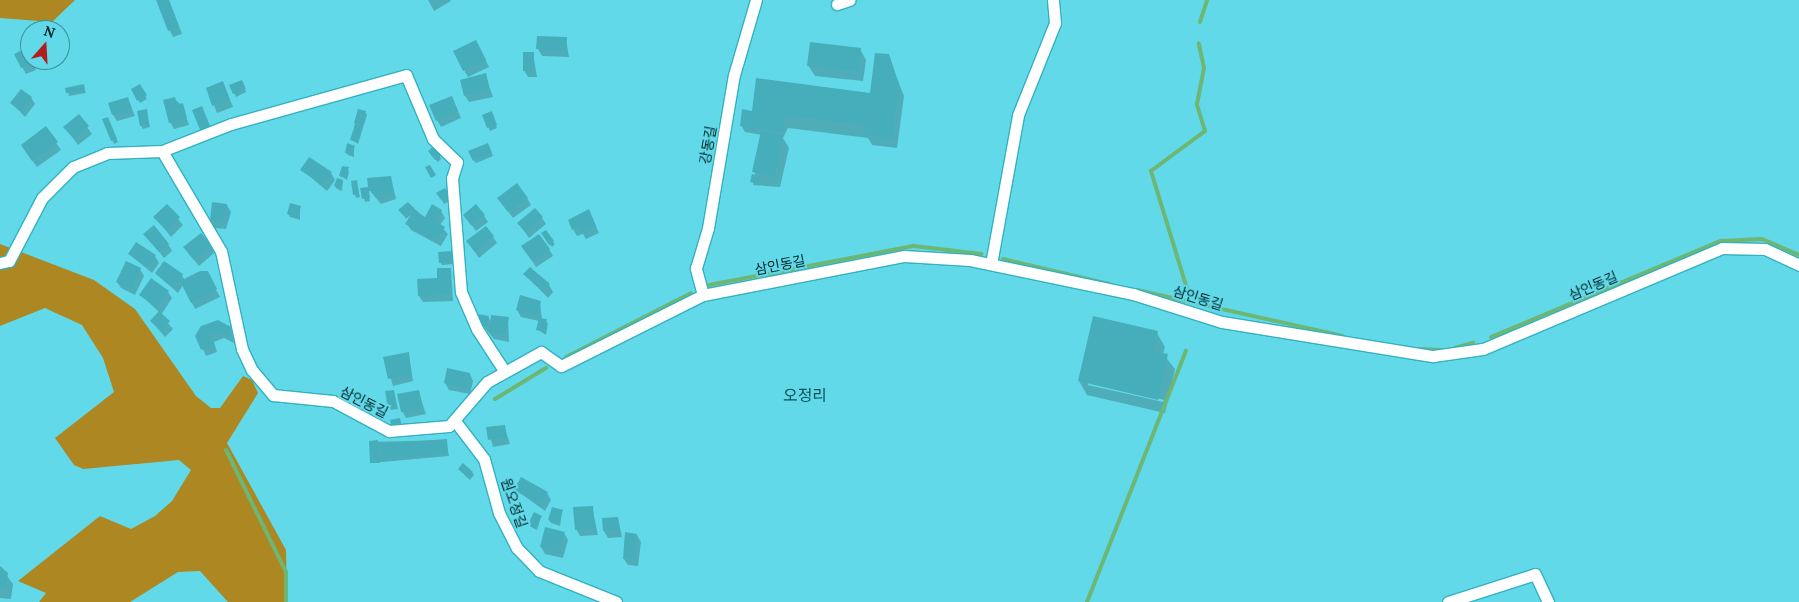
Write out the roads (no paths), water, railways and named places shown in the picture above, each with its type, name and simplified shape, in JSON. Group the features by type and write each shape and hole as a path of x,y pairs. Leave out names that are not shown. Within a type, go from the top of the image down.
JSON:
{"street":[{"name":"강동길","path":"703,295 696,268 708,228 734,75 756,0"},
{"path":"837,4 849,0"},
{"path":"991,264 1018,115 1055,23 1054,0"},
{"path":"0,262 9,261 42,198 73,167 107,153 162,151 231,124 406,75 433,138 457,162 452,178 461,292 476,329 505,372"},
{"name":"삼인동길","path":"162,151 221,251 242,349 252,370 273,394 333,401 389,431 449,426 487,382 541,352 561,366 703,295 904,256 991,264 1133,294 1222,322 1433,356 1483,349 1722,248 1765,249 1799,265"},
{"name":"원오정길","path":"455,421 484,459 504,526 517,548 539,571 616,602"},
{"path":"1448,602 1535,574 1548,602"}],"waterway":[{"path":"1200,22 1207,0"},
{"path":"1188,292 1151,171 1205,131 1197,104 1204,68 1199,44"},
{"path":"1491,337 1721,241 1762,239 1799,255"},
{"path":"709,285 914,246 982,254"},
{"path":"1003,259 1110,284"},
{"path":"1137,290 1342,336"},
{"path":"566,357 691,293"},
{"path":"1455,348 1473,343"},
{"path":"1420,349 1441,350"},
{"path":"1087,602 1186,351"},
{"path":"495,399 546,368"},
{"path":"226,450 286,572 286,602"}],"district":[{"name":"오정리","path":"805,395"}]}
